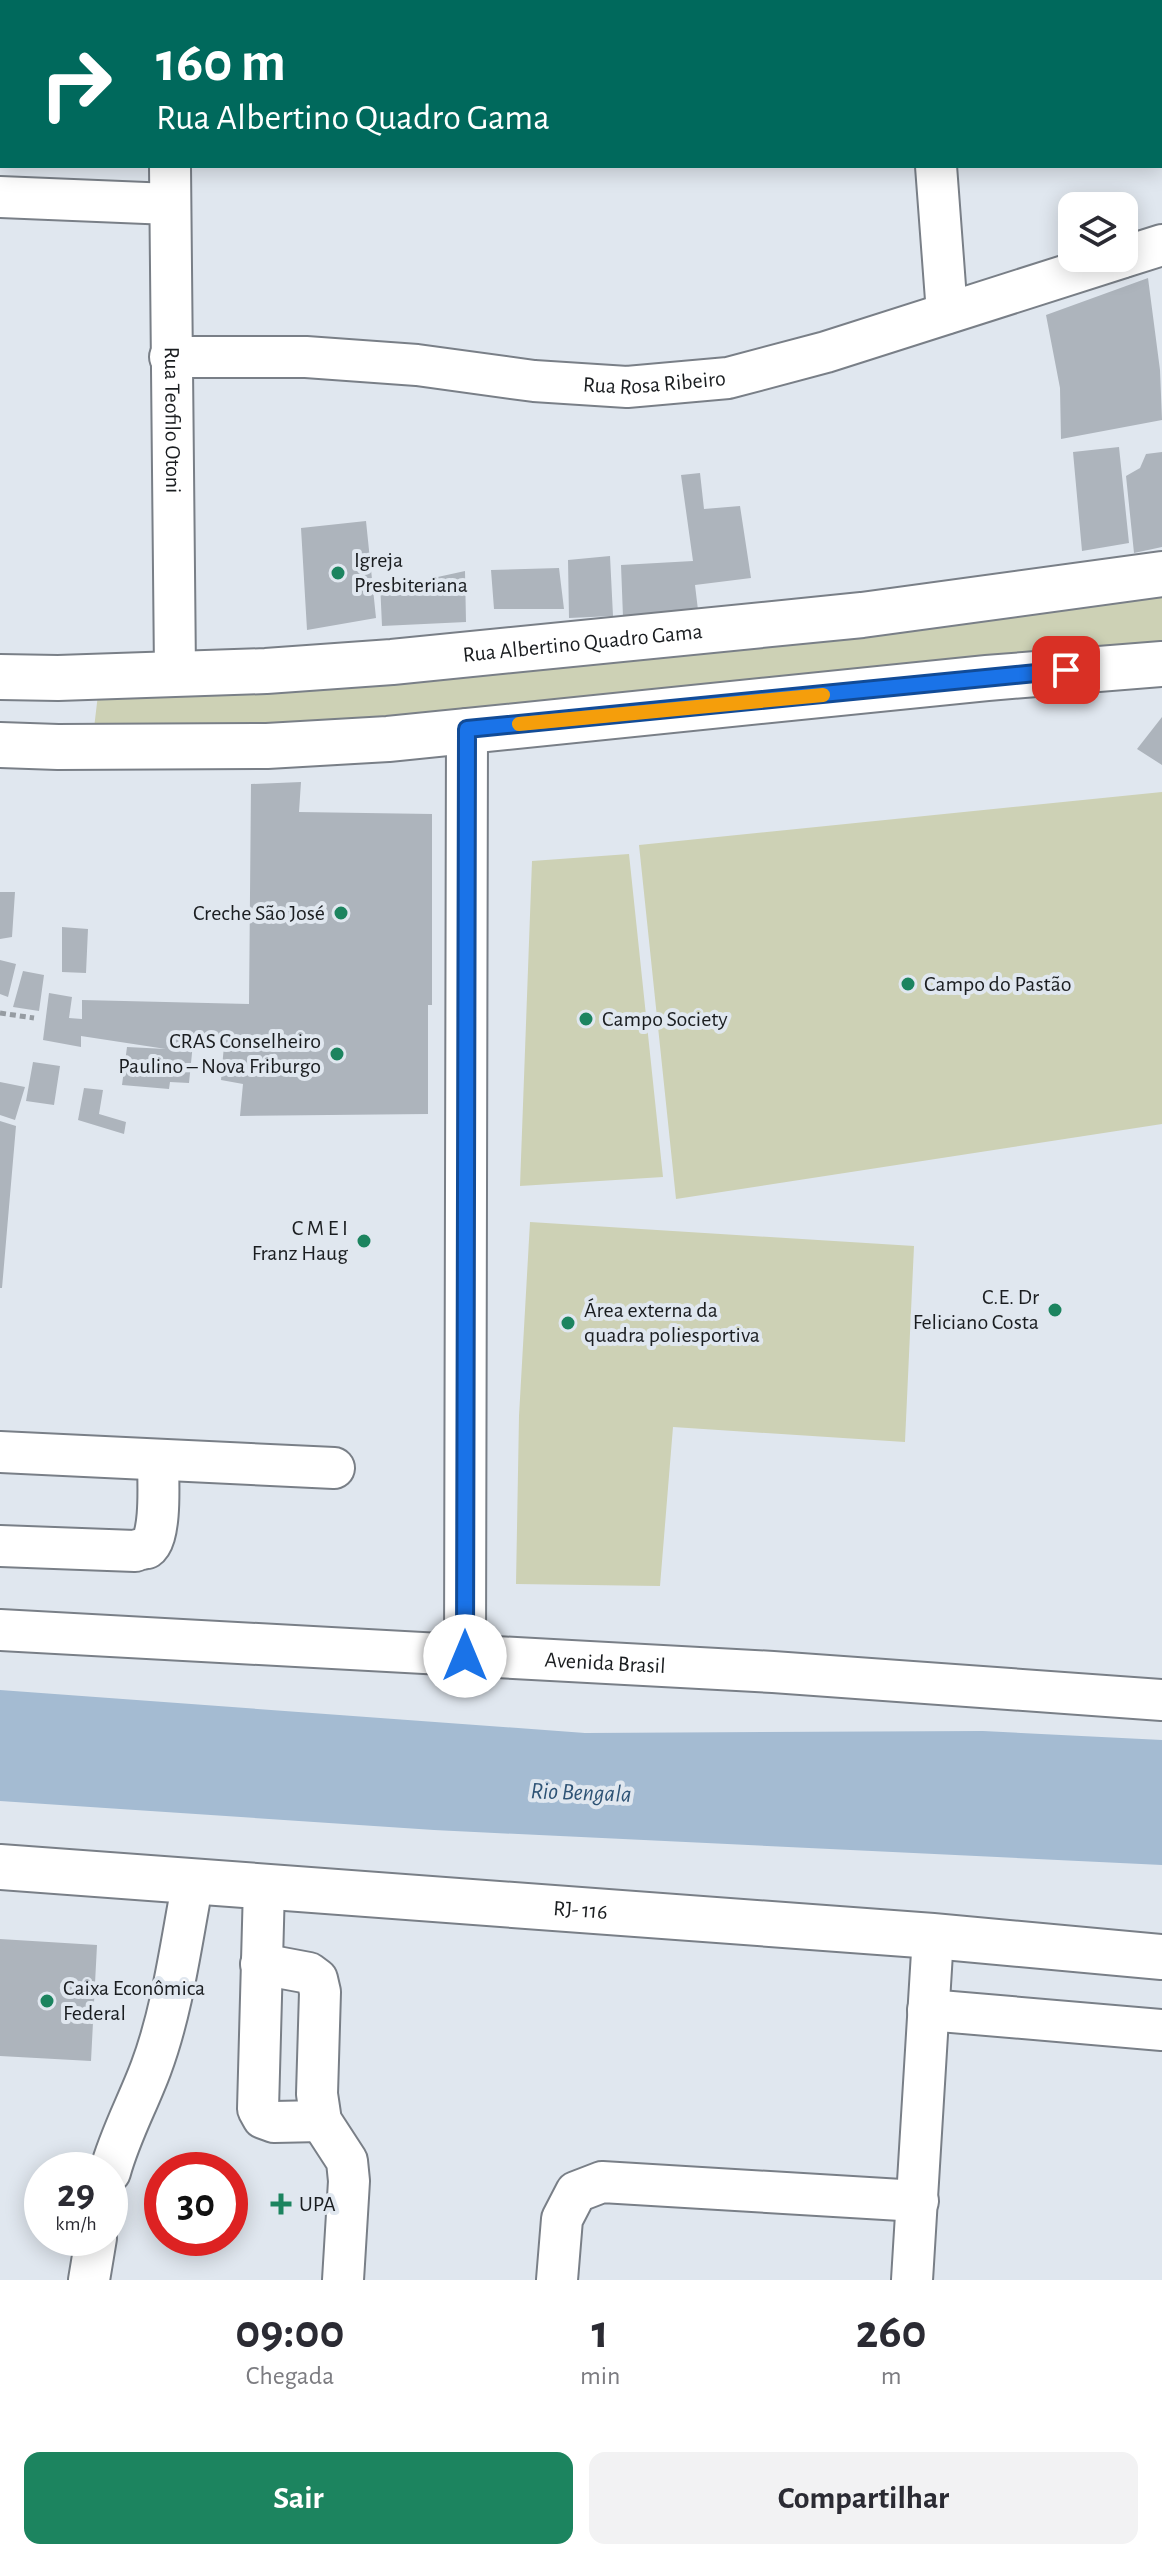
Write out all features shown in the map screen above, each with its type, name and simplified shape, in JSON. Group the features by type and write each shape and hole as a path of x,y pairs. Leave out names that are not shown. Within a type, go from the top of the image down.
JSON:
{"main road":[{"name":"Rua Albertino Quadro Gama","path":"0,677 266,671 514,652 862,615 1162,574"},
{"path":"0,745 267,746 388,739 1032,673 1162,664"},
{"path":"58,678 58,747"},
{"name":"RJ- 116","path":"0,1867 933,1936 1162,1957"}],"street":[{"path":"936,168 947,313"},
{"path":"0,197 170,185"},
{"name":"Rua Teofilo Otoni","path":"170,185 175,672"},
{"name":"Rua Rosa Ribeiro","path":"1138,253 1162,245"},
{"name":"Rua Rosa Ribeiro","path":"170,357 320,358 417,365 534,381 627,387 728,378 826,352 1077,272"},
{"path":"465,1656 467,729"},
{"path":"0,1452 334,1468"},
{"path":"0,1546 135,1551 147,1548 154,1540 157,1524 158,1461"},
{"name":"Avenida Brasil","path":"0,1630 773,1672 1162,1700"},
{"path":"116,2152 160,2038 193,1881"},
{"path":"264,1887 258,2109 263,2118 274,2122 321,2121"},
{"path":"912,2280 933,1936"},
{"path":"261,1964 309,1973 317,1979 320,1992 317,2094 321,2121 347,2161 349,2181 343,2280"},
{"path":"928,2010 1162,2030"},
{"path":"557,2280 562,2219 576,2192 602,2182 918,2201"},
{"path":"89,2280 93,2256"}],"path":[{"path":"0,1013 34,1018"}],"green space":[{"path":"1162,588 1162,654 92,745 99,686"},
{"name":"Campo do Pastão","path":"1162,792 1162,1124 676,1199 639,845"},
{"name":"Campo Society","path":"629,854 663,1177 520,1186 532,861"},
{"path":"530,1222 914,1246 905,1442 673,1427 660,1586 516,1584 519,1416"}],"water":[{"name":"Rio Bengala","path":"0,1690 585,1733 983,1731 1162,1740 1162,1865 434,1830 0,1801"}],"building":[{"path":"1148,278 1160,370 1162,420 1061,439 1060,388 1046,315"},
{"path":"1119,447 1129,543 1082,551 1073,452"},
{"path":"1162,452 1162,547 1134,553 1126,476 1140,468 1146,454"},
{"path":"700,473 704,509 740,506 751,578 695,585 698,610 623,617 621,565 693,561 681,475"},
{"name":"Igreja Presbiteriana","path":"366,521 376,618 307,630 301,528"},
{"path":"610,556 613,616 569,618 568,560"},
{"path":"559,568 564,609 494,609 491,570"},
{"path":"465,571 466,622 382,626 380,582 424,580"},
{"path":"1162,717 1162,765 1137,749"},
{"path":"301,782 299,812 432,814 432,1005 428,1005 428,1114 240,1116 243,1084 221,1080 224,1045 193,1043 189,1083 170,1082 169,1089 122,1085 127,1047 166,1049 81,1036 81,1047 43,1040 49,993 72,997 69,1018 82,1019 82,1000 249,1004 251,784"},
{"path":"0,892 15,892 12,937 0,939"},
{"path":"62,927 88,929 86,973 62,972"},
{"path":"0,960 16,964 8,997 0,994"},
{"path":"23,971 44,975 39,1011 13,1007"},
{"path":"33,1062 60,1066 54,1105 26,1101"},
{"path":"0,1082 25,1087 15,1120 0,1115"},
{"path":"84,1088 103,1090 99,1114 126,1122 124,1134 78,1120"},
{"path":"0,1121 16,1126 2,1288 0,1288"},
{"name":"Caixa Econômica Federal","path":"0,1939 97,1945 91,2061 0,2056"}],"slow traffic":[{"path":"519,724 823,695"}],"place":[{"name":"Igreja Presbiteriana","path":"338,573"},
{"name":"Creche São José","path":"341,913"},
{"name":"Campo do Pastão","path":"908,984"},
{"name":"Campo Society","path":"586,1019"},
{"name":"CRAS Conselheiro Paulino – Nova Friburgo","path":"337,1054"},
{"name":"C M E I Franz Haug","path":"364,1241"},
{"name":"C.E. Dr Feliciano Costa","path":"1055,1310"},
{"name":"Área externa da quadra poliesportiva","path":"568,1323"},
{"name":"Caixa Econômica Federal","path":"47,2001"},
{"name":"UPA","path":"281,2204"}],"route":[{"path":"465,1656 467,729 1066,670"}]}
